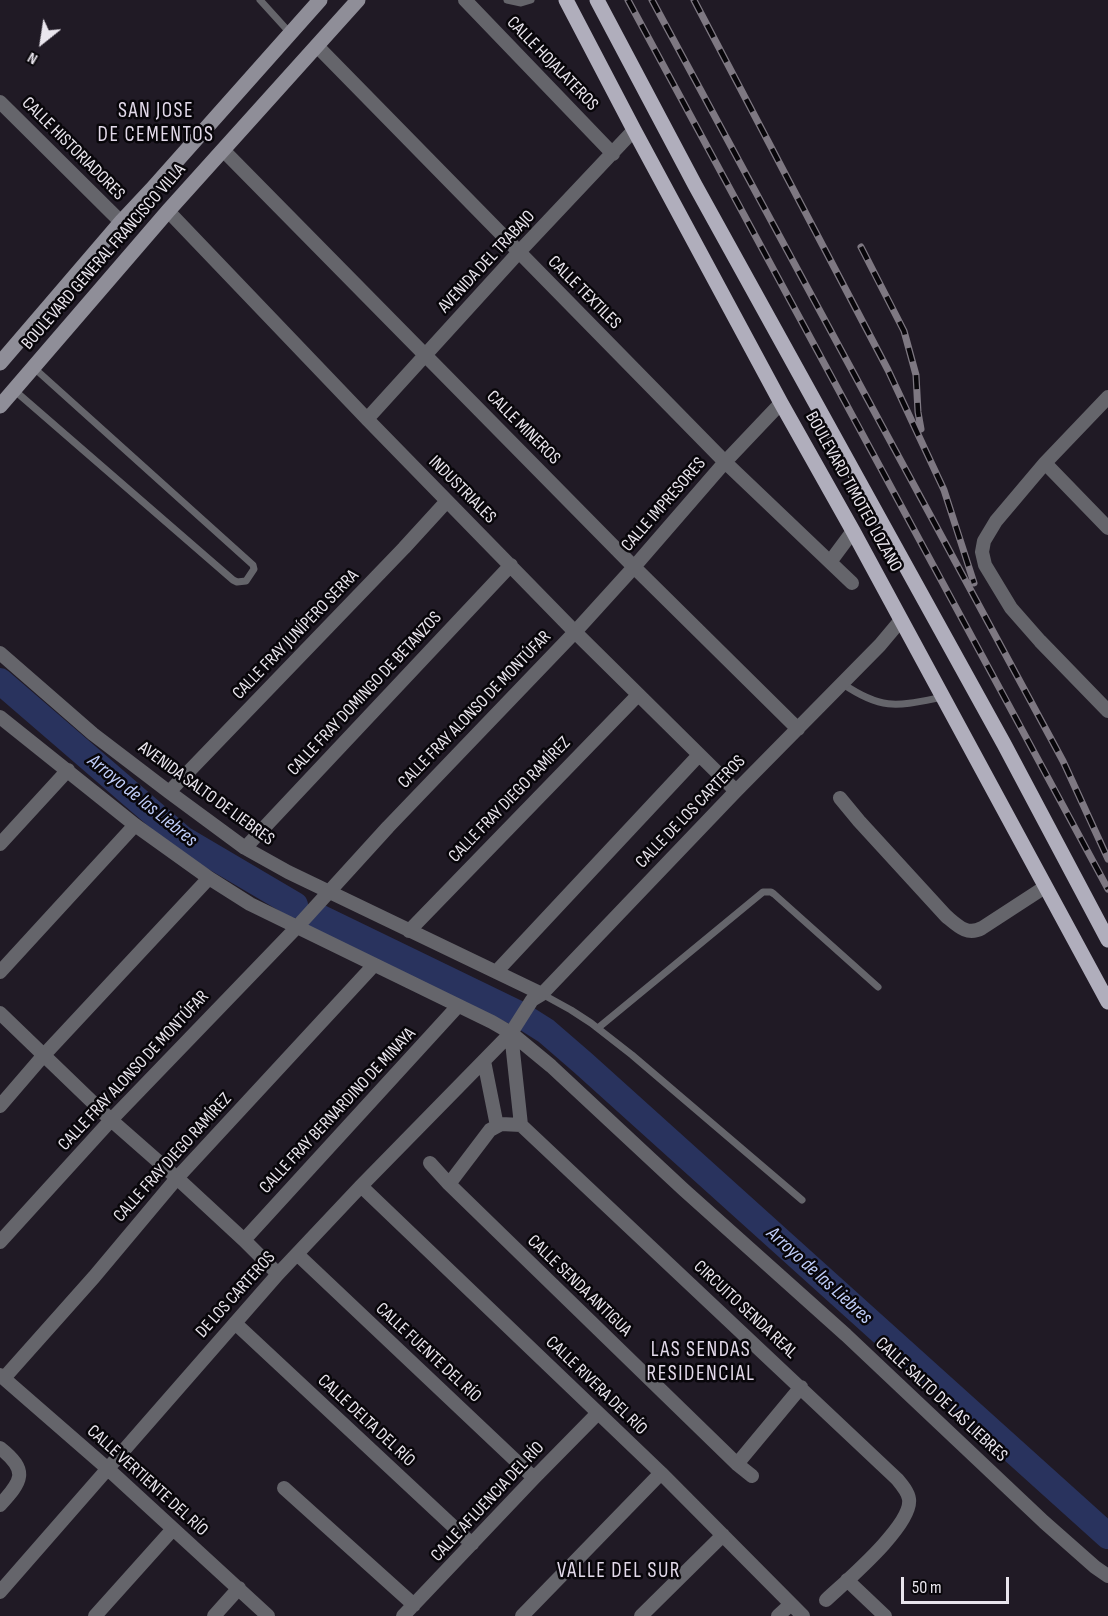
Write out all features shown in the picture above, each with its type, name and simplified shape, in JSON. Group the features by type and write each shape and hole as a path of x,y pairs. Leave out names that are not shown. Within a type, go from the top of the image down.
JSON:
{"main road":[{"name":"BOULEVARD GENERAL FRANCISCO VILLA","path":"0,363 121,222 320,0"},
{"name":"BOULEVARD GENERAL FRANCISCO VILLA","path":"0,406 168,211 358,0"},
{"name":"BOULEVARD TIMOTEO LOZANO","path":"566,0 634,130 1108,1002"},
{"name":"BOULEVARD TIMOTEO LOZANO","path":"597,0 700,195 1004,744 1108,940"}],"street":[{"name":"CALLE HOJALATEROS","path":"465,0 613,154"},
{"name":"CALLE TEXTILES","path":"317,46 726,462 852,583"},
{"name":"CALLE HISTORIADORES","path":"0,102 121,222"},
{"name":"AVENIDA DEL TRABAJO","path":"367,419 634,130"},
{"name":"CALLE MINEROS","path":"224,150 634,567 798,729"},
{"name":"INDUSTRIALES","path":"168,211 575,632 736,791"},
{"path":"1108,397 1045,463 996,521 984,541 982,552 985,565 1011,608 1108,711"},
{"name":"CALLE IMPRESORES","path":"575,632 782,402"},
{"path":"1045,463 1108,528"},
{"name":"CALLE FRAY JUNÍPERO SERRA","path":"169,792 405,548 447,501"},
{"path":"830,562 853,531"},
{"name":"CALLE FRAY DOMINGO DE BETANZOS","path":"245,848 511,565"},
{"name":"CALLE DE LOS CARTEROS","path":"514,1028 537,997 843,684 901,620"},
{"name":"CALLE FRAY ALONSO DE MONTÚFAR","path":"0,1242 111,1120 575,632"},
{"name":"AVENIDA SALTO DE LIEBRES","path":"0,652 93,734 245,848 326,894 497,971 537,997"},
{"name":"CALLE FRAY DIEGO RAMÍREZ","path":"409,931 638,695"},
{"path":"0,717 135,825 250,904 300,923 374,965 492,1022 514,1028 521,1125 496,1126 486,1134 448,1184"},
{"path":"497,971 699,755"},
{"path":"0,844 68,770"},
{"path":"840,798 946,916 962,929 970,932 982,928 1045,887"},
{"path":"0,972 135,825"},
{"path":"0,1106 43,1056 209,878"},
{"name":"CALLE FRAY DIEGO RAMÍREZ","path":"2,1376 94,1276 177,1178 374,965"},
{"name":"CALLE FRAY BERNARDINO DE MINAYA","path":"244,1240 458,1006"},
{"path":"0,1013 111,1120 177,1178 278,1274"},
{"name":"DE LOS CARTEROS","path":"0,1592 278,1274 514,1028"},
{"name":"CALLE SALTO DE LAS LIEBRES","path":"514,1028 551,1066 683,1189 846,1335 1044,1522 1108,1576"},
{"path":"484,1060 496,1126"},
{"name":"CIRCUITO SENDA REAL","path":"521,1125 897,1479 909,1500 909,1509 904,1520 894,1533 826,1599"},
{"name":"CALLE SENDA ANTIGUA","path":"430,1163 448,1184 752,1476"},
{"name":"CALLE RIVERA DEL RÍO","path":"361,1186 661,1473 803,1616"},
{"name":"CALLE FUENTE DEL RÍO","path":"297,1254 534,1478"},
{"name":"CALLE DELTA DEL RÍO","path":"235,1323 472,1544"},
{"name":"CALLE VERTIENTE DEL RÍO","path":"2,1376 108,1469 268,1616"},
{"path":"737,1464 801,1387"},
{"name":"CALLE AFLUENCIA DEL RÍO","path":"403,1616 598,1413"},
{"path":"0,1448 19,1470 19,1480 0,1505"},
{"path":"522,1616 661,1473"},
{"path":"284,1488 414,1605"},
{"path":"95,1616 173,1529"},
{"path":"641,1616 723,1535"},
{"path":"847,1580 885,1616"},
{"path":"214,1616 239,1588"},
{"path":"778,1616 791,1604"}],"lane":[{"path":"260,0 290,33"},
{"path":"507,0 521,3 531,0"},
{"path":"14,390 233,580 246,581 254,569 253,565 33,367"},
{"path":"843,684 862,696 882,704 901,705 942,697"},
{"path":"598,1028 763,892 774,894 878,987"},
{"path":"537,997 571,1010 598,1028 802,1200"}],"waterway":[{"name":"Arroyo de las Liebres","path":"0,681 183,839 295,905"},
{"name":"Arroyo de las Liebres","path":"317,916 517,1013"},
{"name":"Arroyo de las Liebres","path":"527,1019 546,1031 583,1063 1108,1536"}],"railway":[{"path":"628,0 1108,889"},
{"path":"652,0 1063,761 1108,859"},
{"path":"694,0 888,370 944,490 974,583"},
{"path":"861,247 904,331 916,375 921,429"}],"district":[{"name":"SAN JOSE DE CEMENTOS","path":"156,124"},
{"name":"LAS SENDAS RESIDENCIAL","path":"701,1363"},
{"name":"VALLE DEL SUR","path":"619,1572"}]}
